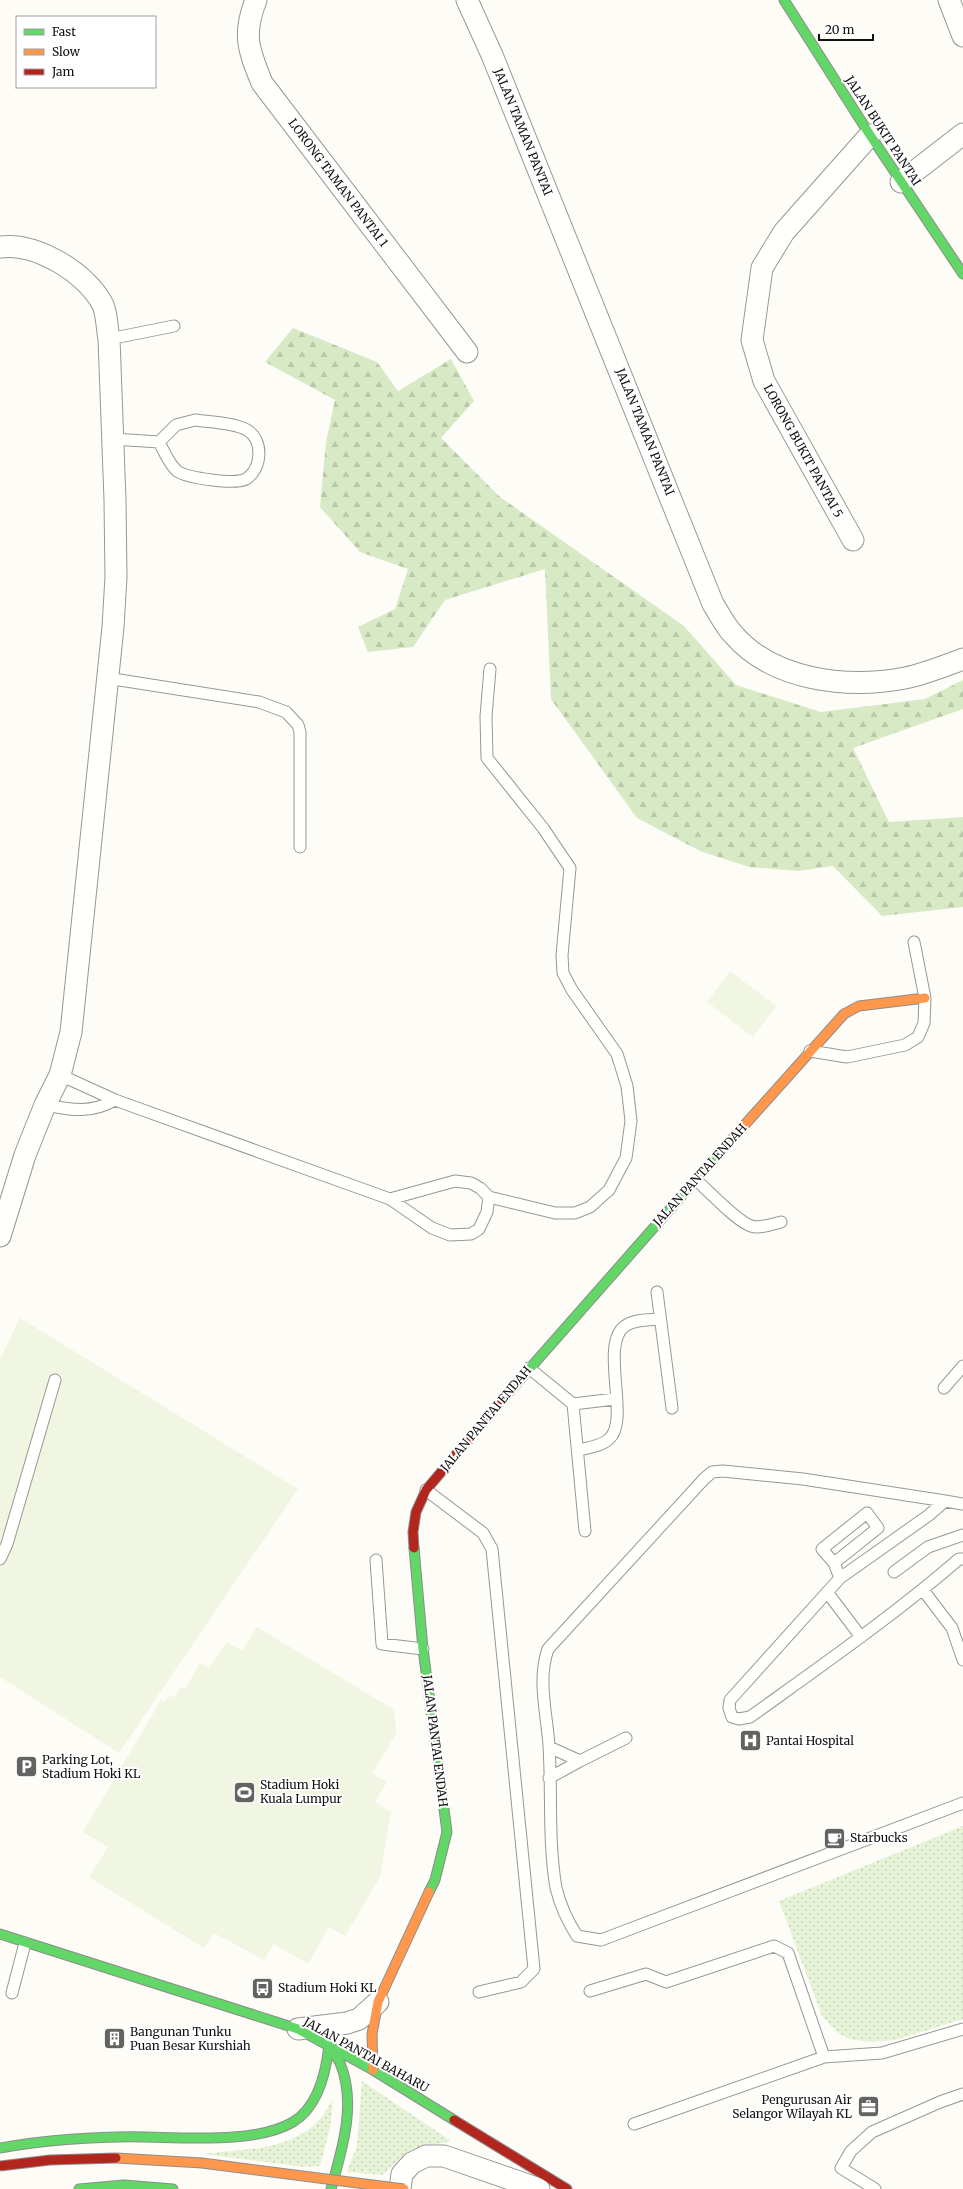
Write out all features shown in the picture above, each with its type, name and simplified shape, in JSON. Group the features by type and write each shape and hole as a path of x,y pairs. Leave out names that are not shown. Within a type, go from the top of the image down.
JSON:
{"main road":[{"name":"JALAN BUKIT PANTAI","path":"784,0 870,135 963,274"},
{"name":"JALAN PANTAI ENDAH","path":"373,2070 372,2034 378,2002 435,1880 447,1832 423,1649 413,1532 416,1512 426,1490 529,1368 810,1051 851,1008 924,998"},
{"path":"0,1923 2,1934"},
{"name":"JALAN PANTAI BAHARU","path":"2,1934 298,2029 373,2070 568,2189"},
{"path":"0,2148 118,2137 230,2137 276,2129 292,2122 306,2109 319,2090 327,2068 329,2045"},
{"path":"329,2045 340,2064 347,2088 349,2110 331,2189"},
{"path":"0,2166 85,2158 132,2158 177,2161 404,2189"},
{"path":"322,2189 335,2170"},
{"path":"79,2189 124,2185 170,2189"}],"street":[{"name":"LORONG TAMAN PANTAI 1","path":"256,0 248,31 249,51 262,83 467,352"},
{"name":"JALAN TAMAN PANTAI","path":"467,0 492,55 713,604 733,634 763,660 796,674 849,684 878,683 907,678 963,659"},
{"path":"949,0 963,36"},
{"path":"901,182 963,134"},
{"name":"LORONG BUKIT PANTAI 5","path":"853,540 764,381 752,340 762,268 772,250 784,232 870,135"},
{"path":"0,247 41,252 81,276 103,306 109,339 116,577 71,1032 60,1075 45,1105 25,1155 0,1236"},
{"name":"JALAN PANTAI ENDAH","path":"298,2029 347,2023 359,2019 378,2002"},
{"path":"400,2189 402,2174 412,2162 426,2156 444,2156 539,2189"}],"lane":[{"path":"109,339 174,326"},
{"path":"195,420 238,427 246,429 256,440 258,446 258,462 251,475 238,482 188,475 174,467 159,442 172,427 195,420"},
{"path":"113,439 159,442"},
{"path":"390,1199 455,1181 471,1183 480,1188 489,1197 555,1213 574,1213 590,1207 609,1190 626,1158 631,1121 627,1086 616,1054 572,990 563,973 562,955 570,877 568,864 487,758 486,716 490,669"},
{"path":"107,678 259,702 286,712 298,725 300,732 300,847"},
{"path":"810,1051 843,1057 912,1042 922,1030 924,998 914,942"},
{"path":"60,1075 115,1100 390,1199 432,1228 450,1235 460,1236 471,1234 479,1229 487,1212 489,1197"},
{"path":"45,1105 71,1110 101,1108 115,1100"},
{"path":"696,1180 742,1220 752,1226 763,1226 782,1222"},
{"path":"657,1292 672,1408"},
{"path":"578,1450 605,1442 610,1438 617,1426 615,1400 615,1345 619,1332 630,1323 660,1319"},
{"path":"944,1388 958,1378 963,1366"},
{"path":"529,1368 573,1404 585,1532"},
{"path":"0,1559 7,1544 55,1380"},
{"path":"573,1404 615,1400"},
{"path":"963,1504 803,1479 723,1471 712,1472 548,1649 542,1674 549,1747 549,1778 554,1803 557,1889 567,1917 577,1936 601,1940 963,1803"},
{"path":"426,1490 483,1533 492,1549 534,1969 521,1982 479,1992"},
{"path":"945,1500 929,1515 840,1578 730,1700 729,1708 732,1717 739,1719 750,1717 923,1590 962,1556"},
{"path":"834,1563 878,1528 867,1513 822,1548 834,1563 840,1578"},
{"path":"894,1572 928,1547 963,1535"},
{"path":"376,1560 382,1644 423,1649"},
{"path":"923,1590 952,1628 963,1660"},
{"path":"827,1592 861,1637"},
{"path":"549,1778 626,1738"},
{"path":"549,1747 580,1761"},
{"path":"12,1993 25,1942"},
{"path":"590,1991 646,1974 666,1982 774,1946 788,1953 824,2057"},
{"path":"634,2124 824,2057 882,2053 963,2029"},
{"path":"875,2189 841,2168 851,2151 872,2132 940,2102 963,2094"}],"green space":[{"path":"293,328 377,362 398,391 451,359 474,401 441,438 500,497 684,626 736,685 821,712 925,699 963,680 963,709 853,748 889,822 963,817 963,907 882,916 833,866 798,871 749,867 700,851 637,818 551,699 545,569 445,600 413,647 368,652 358,627 395,609 408,569 360,552 320,507 326,442 335,400 265,362"},
{"path":"730,971 776,1006 753,1037 707,1002"},
{"path":"20,1318 298,1489 119,1753 0,1677 0,1359"},
{"name":"Stadium Hoki Kuala Lumpur","path":"257,1627 393,1709 397,1732 372,1774 387,1782 375,1802 391,1812 380,1877 345,1936 329,1927 308,1964 274,1944 264,1960 214,1933 204,1948 89,1877 108,1847 83,1832 161,1700 165,1702 169,1695 174,1698 180,1687 185,1689 200,1663 209,1668 227,1642 242,1651"},
{"path":"963,1826 963,2019 895,2040 870,2042 849,2039 837,2032 822,2016 779,1901"},
{"path":"362,2081 451,2141 415,2148 405,2154 382,2175 347,2172 357,2146"},
{"path":"333,2100 330,2128 320,2166 305,2167 204,2154 265,2147 294,2138 307,2131 318,2121"}],"traffic: fast":[{"path":"784,0 870,135 963,274"},
{"path":"509,1392 723,1149"},
{"path":"414,1548 423,1649 447,1832 435,1880 429,1892"},
{"path":"0,1934 298,2029 373,2070 454,2120"},
{"path":"329,2045 340,2063 345,2079 348,2110 343,2142 331,2189"},
{"path":"0,2148 89,2138 232,2137 255,2135 275,2130 293,2122 302,2116 309,2108 315,2098 323,2078 329,2045"},
{"path":"79,2189 124,2185 173,2189"}],"traffic: slow":[{"path":"723,1149 844,1014 859,1006 925,998"},
{"path":"373,2070 372,2034 378,2002 429,1892"},
{"path":"116,2158 202,2163 404,2189"}],"traffic: jam":[{"path":"414,1548 413,1532 416,1512 426,1490 509,1392"},
{"path":"454,2120 567,2189"},
{"path":"0,2166 50,2160 116,2158"}],"place":[{"name":"Pantai Hospital","path":"751,1741"},
{"name":"Parking Lot, Stadium Hoki KL","path":"26,1767"},
{"name":"Stadium Hoki Kuala Lumpur","path":"244,1792"},
{"name":"Starbucks","path":"835,1838"},
{"name":"Stadium Hoki KL","path":"262,1988"},
{"name":"Bangunan Tunku Puan Besar Kurshiah","path":"114,2039"},
{"name":"Pengurusan Air Selangor Wilayah KL","path":"868,2107"}]}
